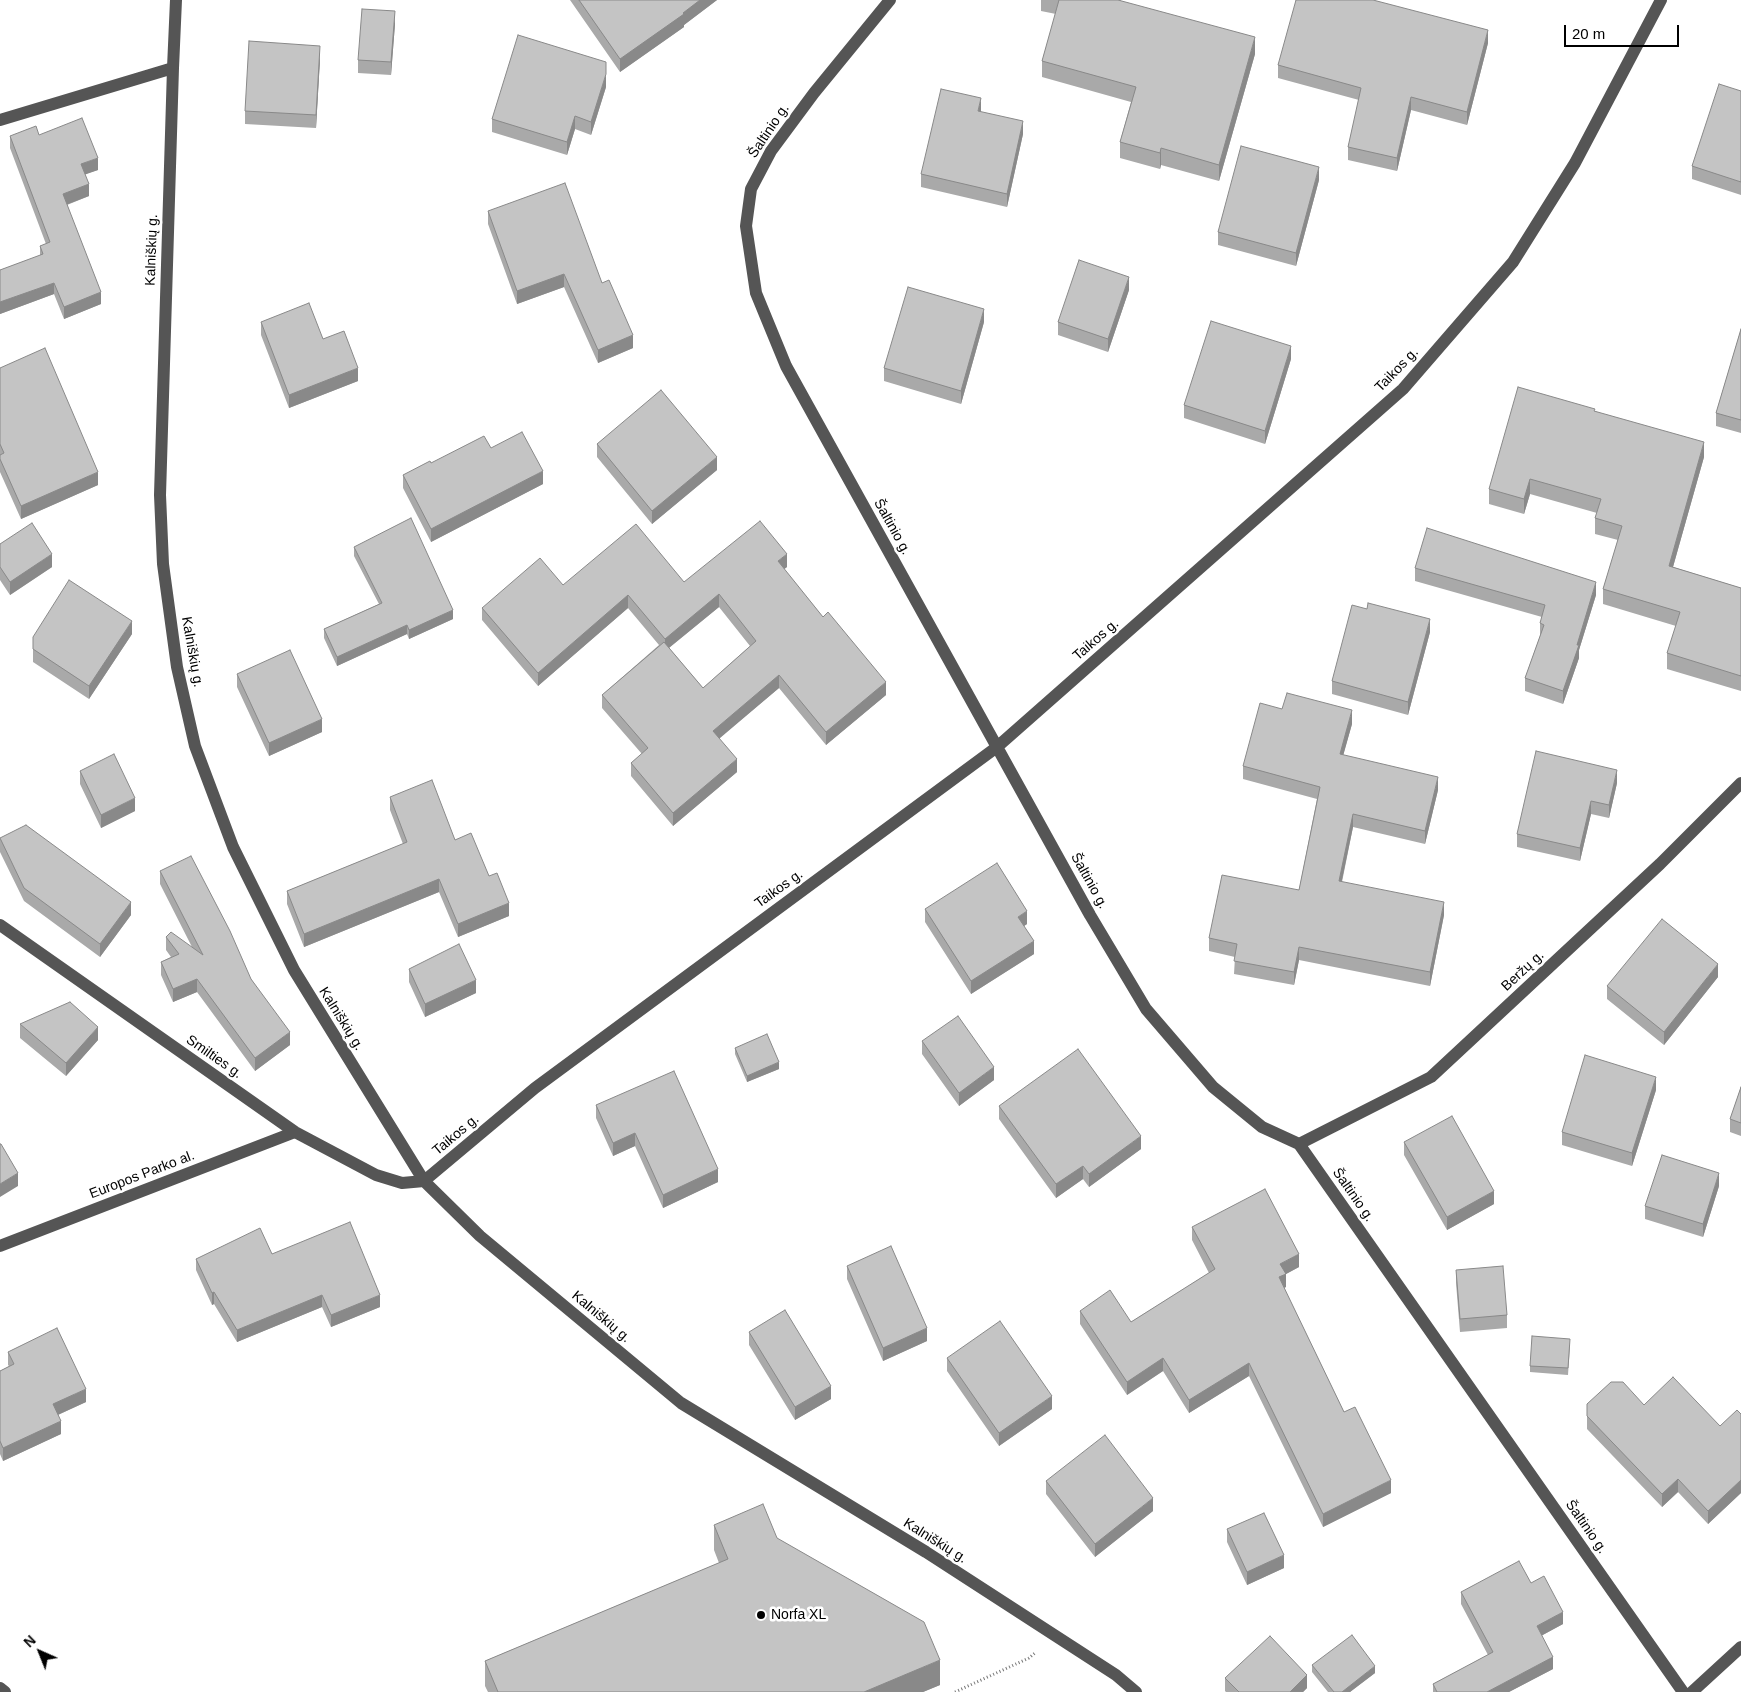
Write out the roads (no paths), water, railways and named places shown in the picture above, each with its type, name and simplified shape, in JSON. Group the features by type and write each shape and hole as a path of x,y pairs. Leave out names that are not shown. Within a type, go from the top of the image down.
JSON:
{"street":[{"name":"Kalniškių g.","path":"176,0 160,495 163,564 177,667 195,746 233,847 294,970 424,1181 480,1236 681,1403 926,1552 1116,1675 1136,1692"},
{"name":"Šaltinio g.","path":"890,0 814,93 771,151 751,190 746,226 756,293 786,366 1090,915 1146,1009 1213,1087 1262,1127 1299,1144 1683,1692"},
{"name":"Taikos g.","path":"424,1181 534,1088 997,747 1403,389 1513,262 1575,163 1660,0"},
{"path":"0,120 173,68"},
{"name":"Beržų g.","path":"1299,1144 1431,1077 1660,864 1741,783"},
{"name":"Smilties g.","path":"0,925 296,1132 376,1175 402,1183 424,1181"},
{"name":"Europos Parko al.","path":"0,1246 296,1132"},
{"path":"1692,1692 1741,1647"},
{"path":"0,1688 5,1692"}],"place":[{"name":"Norfa XL","path":"761,1615"}]}
